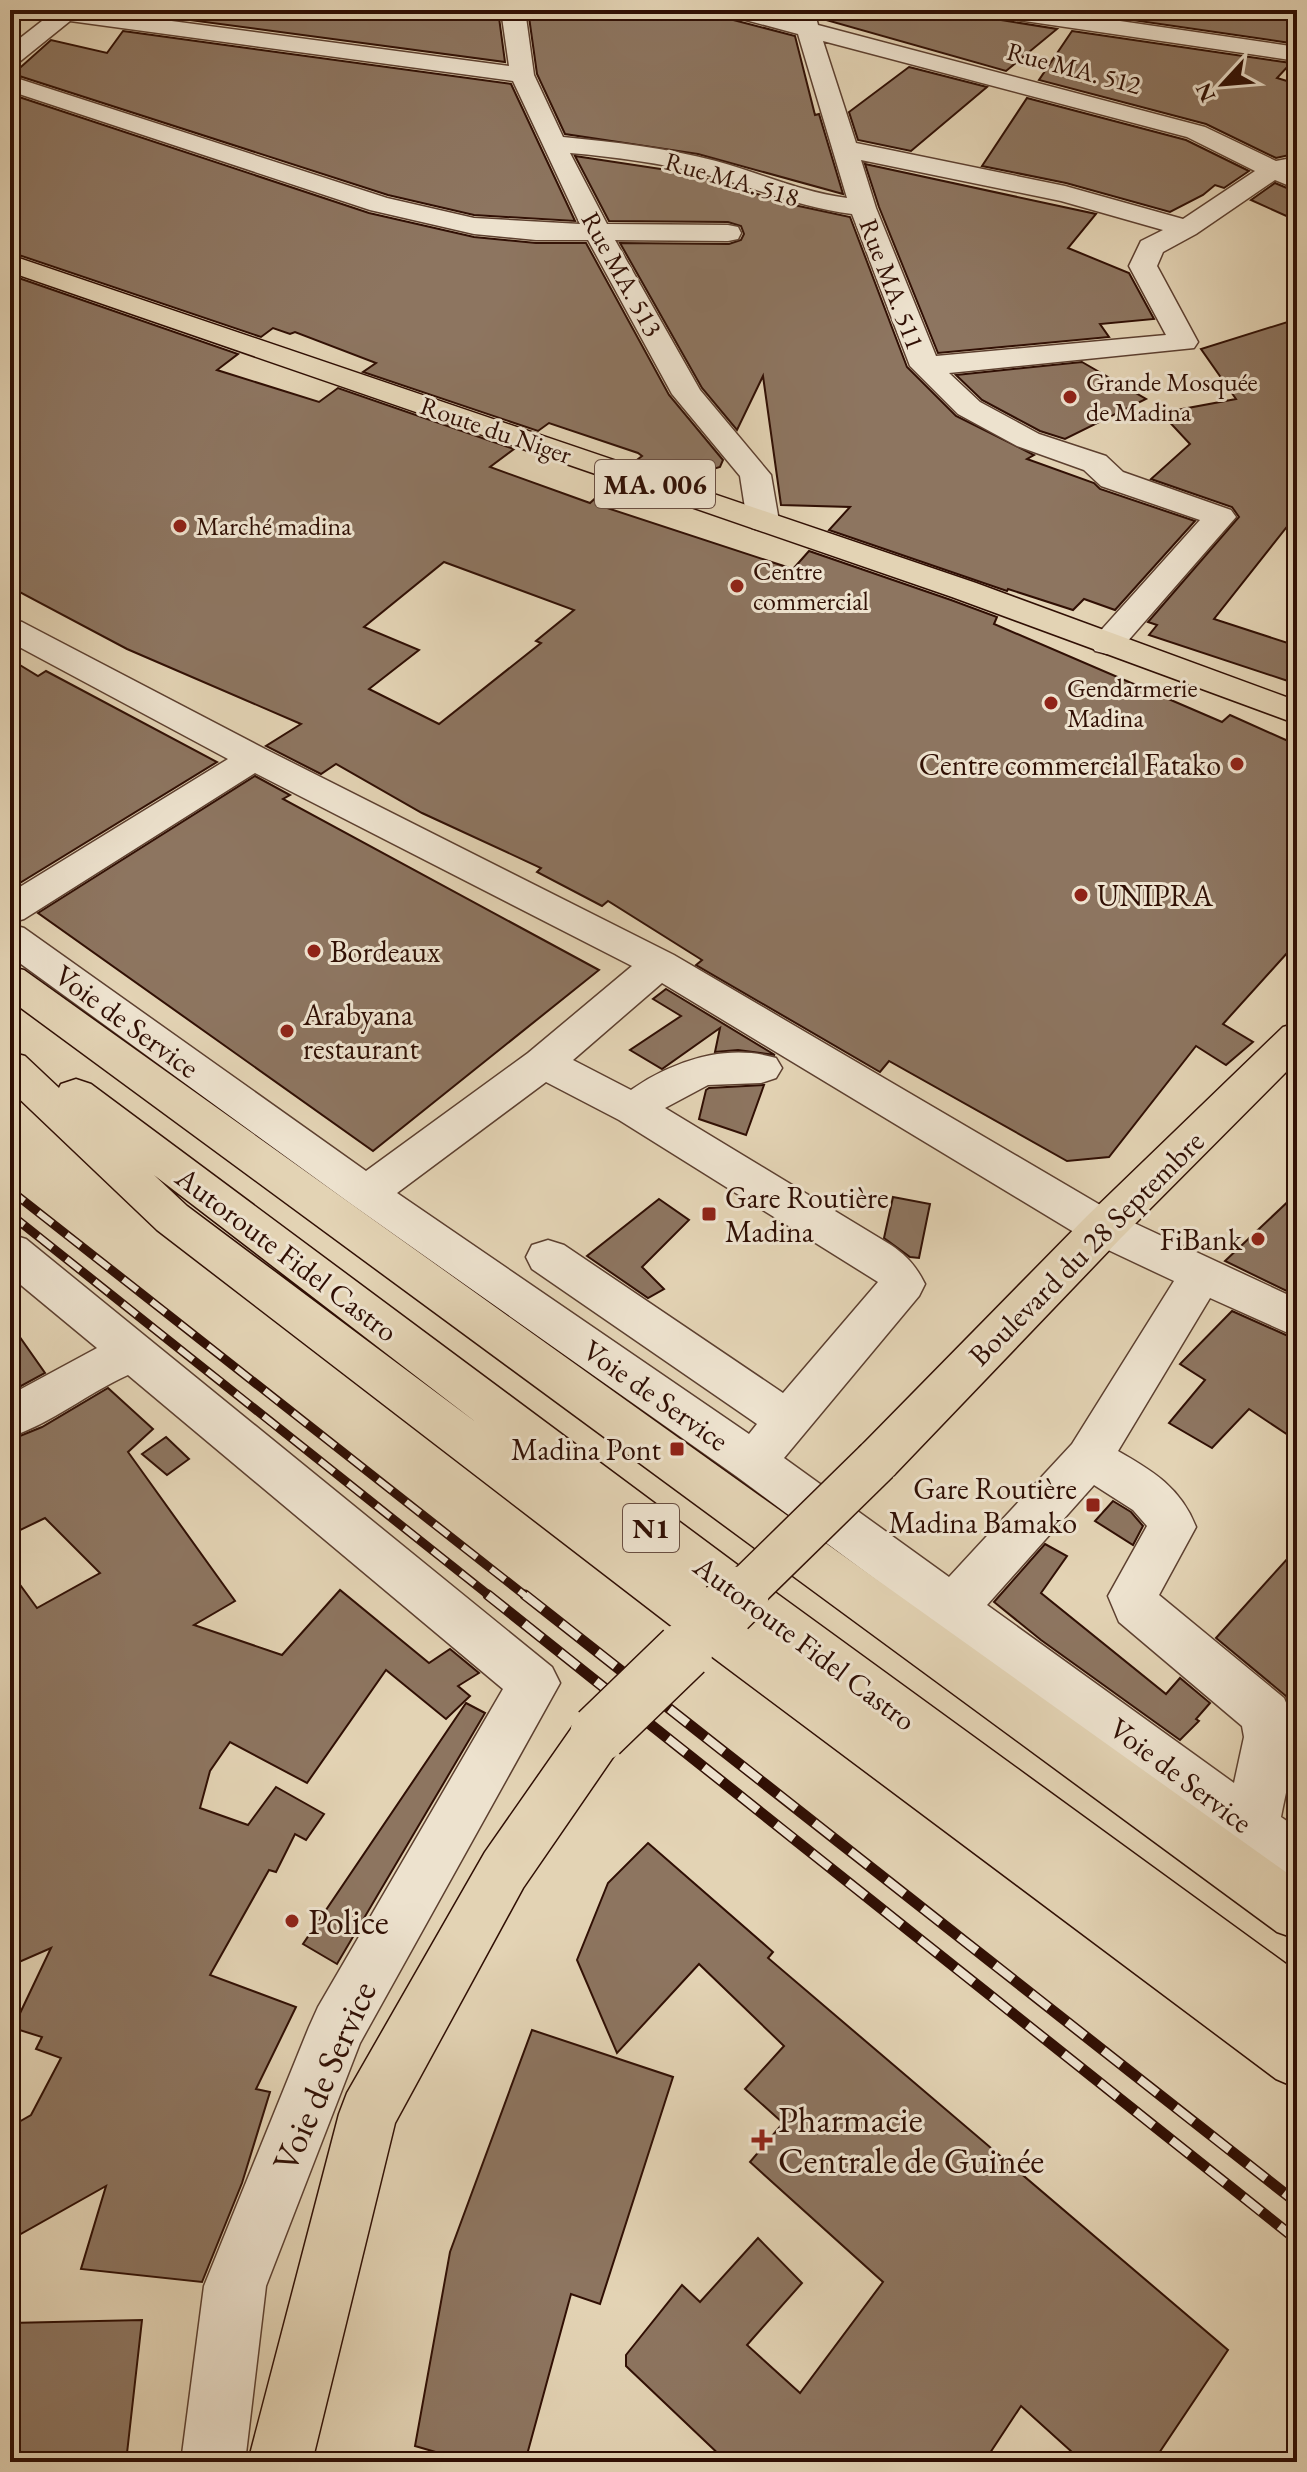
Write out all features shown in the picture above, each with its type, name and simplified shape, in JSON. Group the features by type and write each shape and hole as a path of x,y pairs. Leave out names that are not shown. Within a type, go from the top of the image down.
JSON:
{"main road":[{"name":"Route du Niger","path":"10,263 964,590 1297,713"},
{"name":"Autoroute Fidel Castro","path":"10,980 1297,1913"},
{"name":"Boulevard du 28 Septembre","path":"280,2462 368,2114 504,1870 599,1733 877,1461 1103,1228 1297,1037"},
{"name":"Autoroute Fidel Castro","path":"10,1045 725,1584 1297,2006"},
{"path":"10,1066 172,1218 707,1628 1297,2059"}],"street":[{"name":"Rue MA. 513","path":"513,10 522,75 553,144 598,234 687,394 755,475 763,521"},
{"name":"Rue MA. 512","path":"735,10 804,19 1196,132 1290,172"},
{"path":"986,10 1014,82"},
{"path":"998,10 1297,54"},
{"path":"10,58 68,12 522,75"},
{"name":"Rue MA. 511","path":"804,19 863,208 925,366 969,408 1028,440 1095,463 1112,479 1220,517 1107,644"},
{"path":"10,83 379,204 474,226 598,234 728,233"},
{"name":"Rue MA. 518","path":"553,144 609,149 708,167 812,201 863,208"},
{"path":"847,149 1065,194 1187,228"},
{"path":"925,366 1184,342 1143,266 1151,247 1290,172"},
{"path":"10,629 254,758 660,964 1103,1228 1297,1319"},
{"path":"10,910 254,758"},
{"name":"Voie de Service","path":"10,937 366,1193 753,1462 1297,1860"},
{"path":"366,1193 543,1063 660,964"},
{"path":"543,1063 634,1109 875,1257 894,1270 903,1284 753,1462"},
{"path":"634,1109 700,1069 761,1068"},
{"name":"Voie de Service","path":"10,1251 534,1683 338,2027 235,2286 213,2462"},
{"path":"548,1257 787,1420"},
{"path":"954,1607 1089,1458 1201,1274"},
{"path":"10,1418 81,1376 133,1352"},
{"path":"1089,1458 1158,1503 1169,1515 1172,1527 1133,1596 1137,1607 1266,1714 1270,1737 1252,1828"}],"building":[{"path":"139,10 498,10 505,62 137,13"},
{"path":"528,10 720,10 726,18 795,36 815,115 819,114 843,194 698,154 565,134 537,74"},
{"path":"817,10 983,10 989,18 1057,29 1006,71 819,18"},
{"path":"1085,10 1240,10 1260,14 1262,10 1297,10 1297,44 1084,13"},
{"path":"123,31 511,84 575,221 474,215 388,195 13,74 51,40 107,53"},
{"path":"1072,31 1291,63 1277,78 1297,84 1294,154 1276,158 1206,124 1039,80"},
{"path":"909,67 987,87 911,151 858,140 849,112"},
{"path":"10,94 369,213 474,237 536,243 586,243 669,395 723,460 720,467 680,479 633,463 642,456 638,453 549,423 538,431 363,372 376,363 295,332 290,334 273,328 261,337 10,252"},
{"path":"1027,98 1186,140 1249,171 1224,188 1215,185 1203,195 1170,212 1066,183 982,166"},
{"path":"575,156 687,173 794,205 850,217 907,367 956,416 1034,455 1027,459 1094,483 1100,489 1195,521 1115,610 1084,599 1073,610 1007,591 829,530 850,507 781,505 763,376 737,430 702,388 620,243 729,244 741,240 744,234 741,226 728,222 609,221"},
{"path":"865,164 1096,214 1068,248 1129,273 1154,319 1100,324 1109,337 938,353 879,207"},
{"path":"1275,183 1294,191 1293,219 1251,200"},
{"path":"10,275 238,354 217,370 319,402 338,388 514,449 490,467 590,503 612,483 639,492 598,505 793,569 809,551 951,600 997,617 994,624 1222,722 1230,715 1297,745 1297,942 1223,1024 1253,1042 1226,1065 1196,1046 1109,1157 1067,1161 889,1061 880,1072 696,965 702,960 608,901 602,906 537,872 541,868 422,813 336,764 321,774 266,746 301,724 127,649 10,587","holes":["444,562 574,610 536,641 541,643 439,724 369,689 419,650 364,627"]},
{"path":"1297,319 1297,514 1214,619 1297,646 1297,684 1149,635 1157,625 1148,622 1239,517 1232,507 1151,479 1190,444 1161,413 1236,399 1201,349"},
{"name":"Grande Mosquée de Madina","path":"1082,362 1146,399 1065,439 1040,431 982,400 956,375"},
{"path":"10,659 38,676 46,671 217,762 10,889"},
{"path":"255,776 290,795 283,799 599,970 373,1151 38,913"},
{"path":"666,989 775,1055 738,1050 715,1052 720,1028 662,1069 630,1050 681,1016 653,999"},
{"path":"764,1085 746,1135 699,1119 709,1088"},
{"path":"1297,1193 1297,1296 1225,1261"},
{"path":"893,1197 930,1204 919,1258 910,1257 884,1238"},
{"path":"659,1199 689,1220 642,1267 664,1289 648,1298 587,1256"},
{"path":"1232,1311 1297,1340 1297,1441 1249,1409 1212,1448 1169,1423 1205,1380 1180,1364"},
{"path":"10,1323 45,1373 10,1392"},
{"path":"108,1388 153,1429 128,1452 235,1601 194,1625 282,1655 340,1590 429,1663 450,1649 479,1673 458,1686 470,1696 446,1719 386,1670 307,1783 230,1742 210,1771 200,1808 248,1825 276,1787 324,1814 306,1840 295,1834 276,1872 269,1870 210,1975 296,2007 256,2089 270,2092 242,2183 202,2282 81,2269 106,2186 10,2240 10,2127 31,2115 61,2058 36,2049 42,2037 13,2028 51,1948 10,1966 10,1571 37,1608 100,1573 45,1518 10,1535 10,1440 42,1427"},
{"path":"166,1437 189,1459 167,1475 142,1454"},
{"path":"1113,1501 1131,1512 1143,1526 1133,1545 1095,1521"},
{"path":"1045,1544 1067,1556 1041,1593 1166,1694 1180,1678 1210,1703 1196,1719 1199,1721 1180,1740 1041,1640 994,1602"},
{"path":"1297,1548 1297,1726 1286,1696 1216,1638"},
{"path":"466,1703 485,1713 337,1964 303,1944"},
{"path":"648,1843 773,1952 768,1958 1228,2350 1153,2462 1083,2462 1021,2406 984,2462 727,2462 626,2366 626,2355 682,2285 700,2302 758,2238 802,2283 747,2345 800,2393 883,2282 750,2162 783,2123 745,2089 784,2046 699,1964 617,2053 577,1960 608,1883"},
{"path":"532,2030 673,2077 600,2304 571,2294 525,2462 470,2462 415,2446 450,2252"},
{"path":"142,2320 126,2462 10,2462 10,2323"}],"railway":[{"path":"10,1190 527,1597"},
{"path":"10,1214 491,1597"},
{"path":"488,1595 1297,2240"},
{"path":"525,1595 1297,2203"}],"place":[{"name":"Grande Mosquée de Madina","path":"1070,397"},
{"name":"Marché madina","path":"180,526"},
{"name":"Centre commercial","path":"737,586"},
{"name":"Gendarmerie Madina","path":"1051,703"},
{"name":"Centre commercial Fatako","path":"1237,764"},
{"name":"UNIPRA","path":"1081,895"},
{"name":"Bordeaux","path":"314,951"},
{"name":"Arabyana restaurant","path":"287,1031"},
{"name":"Gare Routière Madina","path":"709,1214"},
{"name":"FiBank","path":"1258,1239"},
{"name":"Madina Pont","path":"677,1449"},
{"name":"Gare Routière Madina Bamako","path":"1093,1505"},
{"name":"Police","path":"292,1921"},
{"name":"Pharmacie Centrale de Guinée","path":"762,2140"}]}
